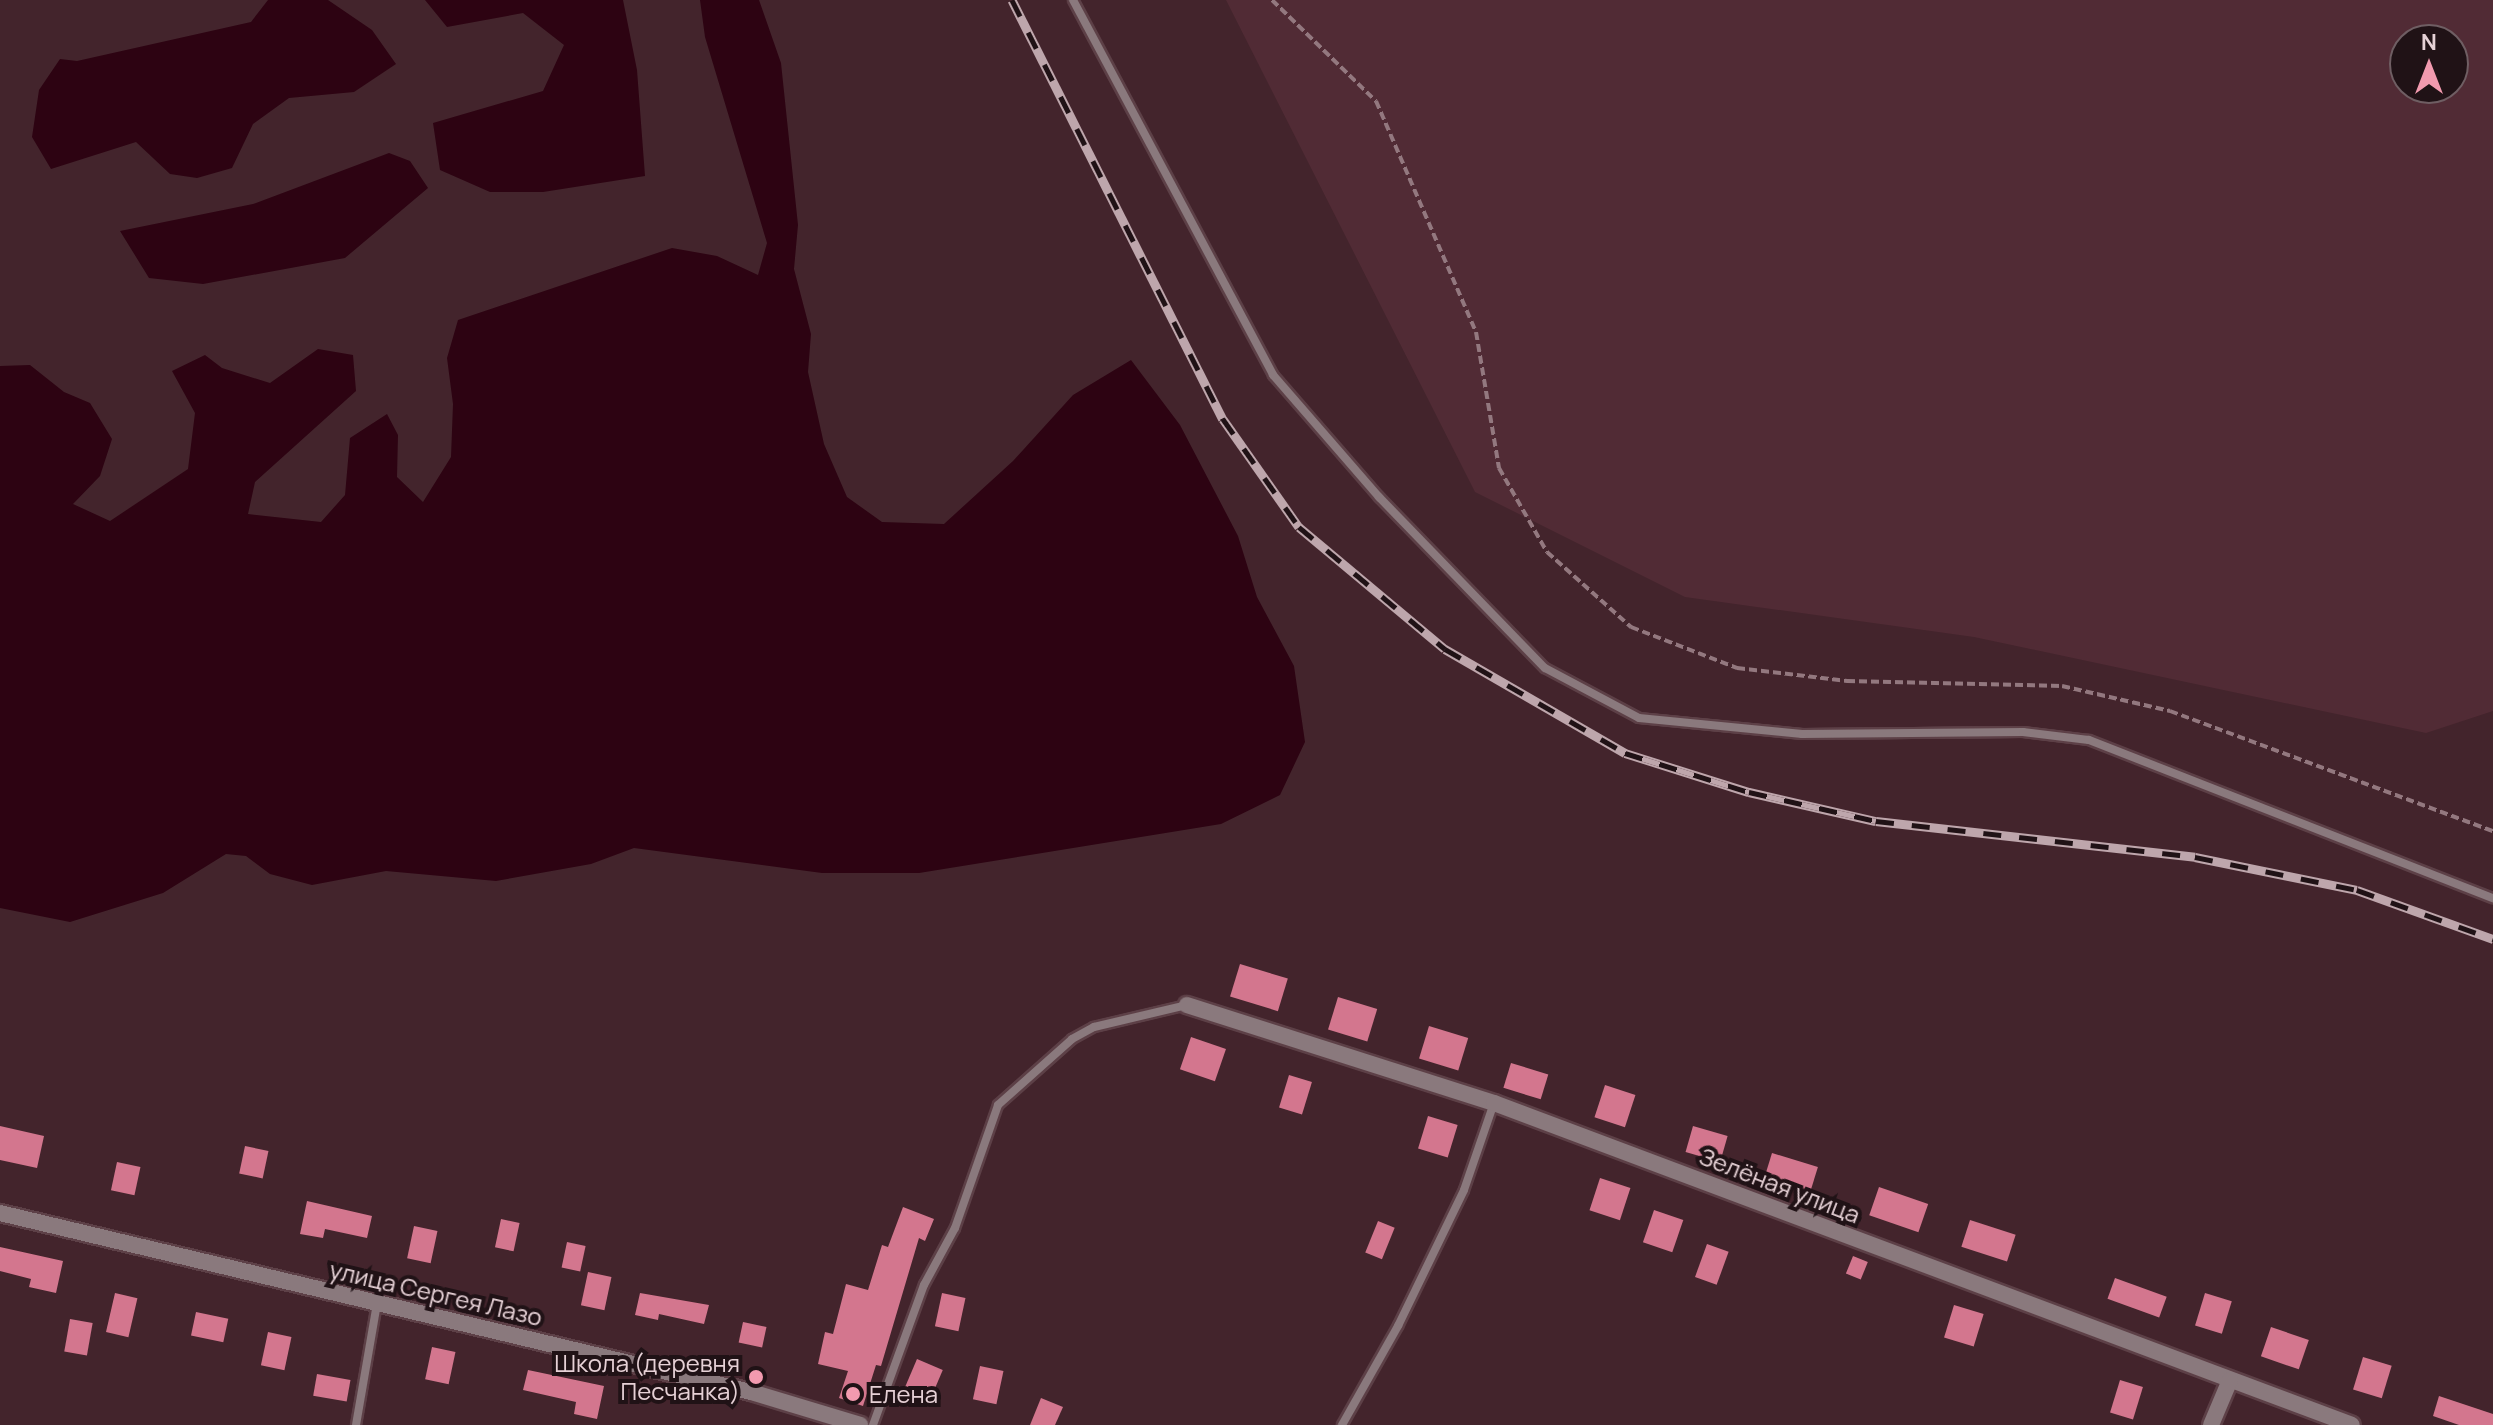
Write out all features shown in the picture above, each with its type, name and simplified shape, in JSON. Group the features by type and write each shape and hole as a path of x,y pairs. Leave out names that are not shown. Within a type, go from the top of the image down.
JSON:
{"street":[{"name":"Зелёная улица","path":"1187,1005 1494,1103 2352,1425"},
{"name":"улица Сергея Лазо","path":"0,1213 751,1392 838,1422 860,1425"},
{"path":"2211,1425 2230,1380"}],"lane":[{"path":"1073,0 1273,375 1379,497 1545,668 1639,718 1802,734 2023,732 2089,740 2493,898"},
{"path":"873,1425 924,1285 955,1228 998,1105 1072,1039 1094,1027 1187,1005"},
{"path":"1342,1425 1398,1326 1464,1190 1494,1103"},
{"path":"356,1425 377,1304"}],"path":[{"path":"1272,0 1376,101 1476,332 1499,468 1547,552 1631,627 1737,668 1847,681 2062,686 2170,711 2493,831"}],"shaded area":[{"path":"268,0 328,0 372,30 396,64 354,92 289,98 253,124 232,168 197,178 170,174 136,142 51,169 32,137 39,90 60,59 77,61 251,22"},
{"path":"425,0 623,0 637,70 645,176 543,192 490,192 440,170 433,123 543,91 564,45 523,13 447,27"},
{"path":"700,0 759,0 781,63 798,225 794,269 811,334 808,372 824,444 847,497 882,522 944,524 1013,461 1073,395 1131,360 1180,425 1238,536 1257,597 1294,666 1305,742 1280,795 1221,824 919,873 822,873 634,848 591,864 496,881 386,871 312,885 270,874 246,856 226,854 163,893 70,922 0,908 0,366 30,365 64,392 90,403 112,439 100,476 73,504 110,521 188,469 195,413 172,371 205,355 222,368 270,383 318,349 353,355 356,391 255,482 248,514 321,522 345,495 350,438 387,414 398,435 397,477 423,502 451,457 453,404 447,358 458,320 672,248 717,256 758,275 767,243 705,37"},
{"path":"1226,0 2493,0 2493,711 2426,733 1974,637 1685,597 1475,492"},
{"path":"389,153 410,161 428,188 345,258 203,284 149,278 120,231 253,204"}],"building":[{"path":"1240,964 1288,979 1278,1011 1230,997"},
{"path":"1338,997 1377,1009 1367,1042 1328,1030"},
{"path":"1429,1026 1468,1038 1458,1071 1419,1059"},
{"path":"1191,1037 1226,1049 1215,1081 1180,1069"},
{"path":"1511,1063 1548,1074 1541,1099 1503,1088"},
{"path":"1289,1075 1312,1082 1302,1115 1279,1108"},
{"path":"1605,1085 1635,1095 1625,1127 1594,1117"},
{"path":"1428,1116 1458,1125 1448,1158 1418,1149"},
{"path":"0,1126 44,1136 37,1168 0,1160"},
{"path":"1693,1126 1728,1136 1720,1162 1686,1152"},
{"path":"245,1146 268,1151 263,1178 239,1173"},
{"path":"1772,1153 1818,1167 1810,1193 1764,1179"},
{"path":"117,1162 140,1167 134,1195 111,1190"},
{"path":"1600,1178 1630,1188 1620,1220 1589,1210"},
{"path":"1879,1187 1928,1204 1918,1232 1869,1215"},
{"path":"307,1201 372,1216 367,1238 325,1229 323,1238 300,1234"},
{"path":"903,1207 934,1219 925,1241 919,1238 881,1366 876,1365 863,1406 839,1398 848,1371 818,1364 825,1332 833,1334 846,1284 868,1290 882,1245 888,1247"},
{"path":"1654,1210 1683,1220 1672,1252 1643,1242"},
{"path":"501,1219 520,1223 514,1251 495,1247"},
{"path":"1970,1220 2016,1235 2007,1261 1961,1247"},
{"path":"1378,1221 1395,1228 1382,1259 1365,1253"},
{"path":"414,1226 437,1231 431,1263 407,1258"},
{"path":"567,1242 586,1246 580,1271 562,1267"},
{"path":"1707,1244 1729,1252 1717,1285 1695,1277"},
{"path":"0,1247 63,1261 56,1293 29,1287 31,1279 0,1271"},
{"path":"1853,1256 1868,1262 1861,1280 1846,1274"},
{"path":"588,1272 611,1277 604,1310 581,1305"},
{"path":"2115,1278 2167,1297 2159,1317 2107,1299"},
{"path":"115,1293 137,1298 128,1337 106,1332"},
{"path":"640,1293 709,1305 704,1324 659,1314 658,1320 635,1315"},
{"path":"942,1293 965,1298 958,1331 935,1326"},
{"path":"2205,1293 2232,1301 2222,1334 2195,1326"},
{"path":"1954,1305 1984,1314 1974,1347 1944,1338"},
{"path":"196,1312 228,1319 223,1342 191,1335"},
{"path":"70,1319 93,1323 87,1355 64,1351"},
{"path":"743,1322 766,1327 762,1348 739,1343"},
{"path":"2271,1327 2309,1340 2299,1369 2261,1356"},
{"path":"268,1332 291,1337 284,1370 261,1365"},
{"path":"432,1347 455,1352 449,1384 425,1379"},
{"path":"2363,1357 2392,1366 2382,1398 2353,1390"},
{"path":"917,1359 943,1370 931,1398 905,1388"},
{"path":"980,1366 1003,1371 996,1404 973,1399"},
{"path":"528,1370 604,1386 597,1419 574,1414 576,1402 523,1390"},
{"path":"317,1374 350,1380 347,1402 313,1396"},
{"path":"2120,1380 2143,1387 2133,1420 2110,1413"},
{"path":"2439,1396 2493,1414 2493,1425 2459,1425 2433,1416"},
{"path":"1041,1398 1063,1407 1055,1425 1030,1425"}],"railway":[{"path":"1012,0 1223,419 1299,527 1445,649 1625,753 1749,792 1876,821 2195,857 2357,890 2493,939"}],"place":[{"name":"Школа (деревня Песчанка)","path":"756,1377"},
{"name":"Елена","path":"853,1394"}]}
